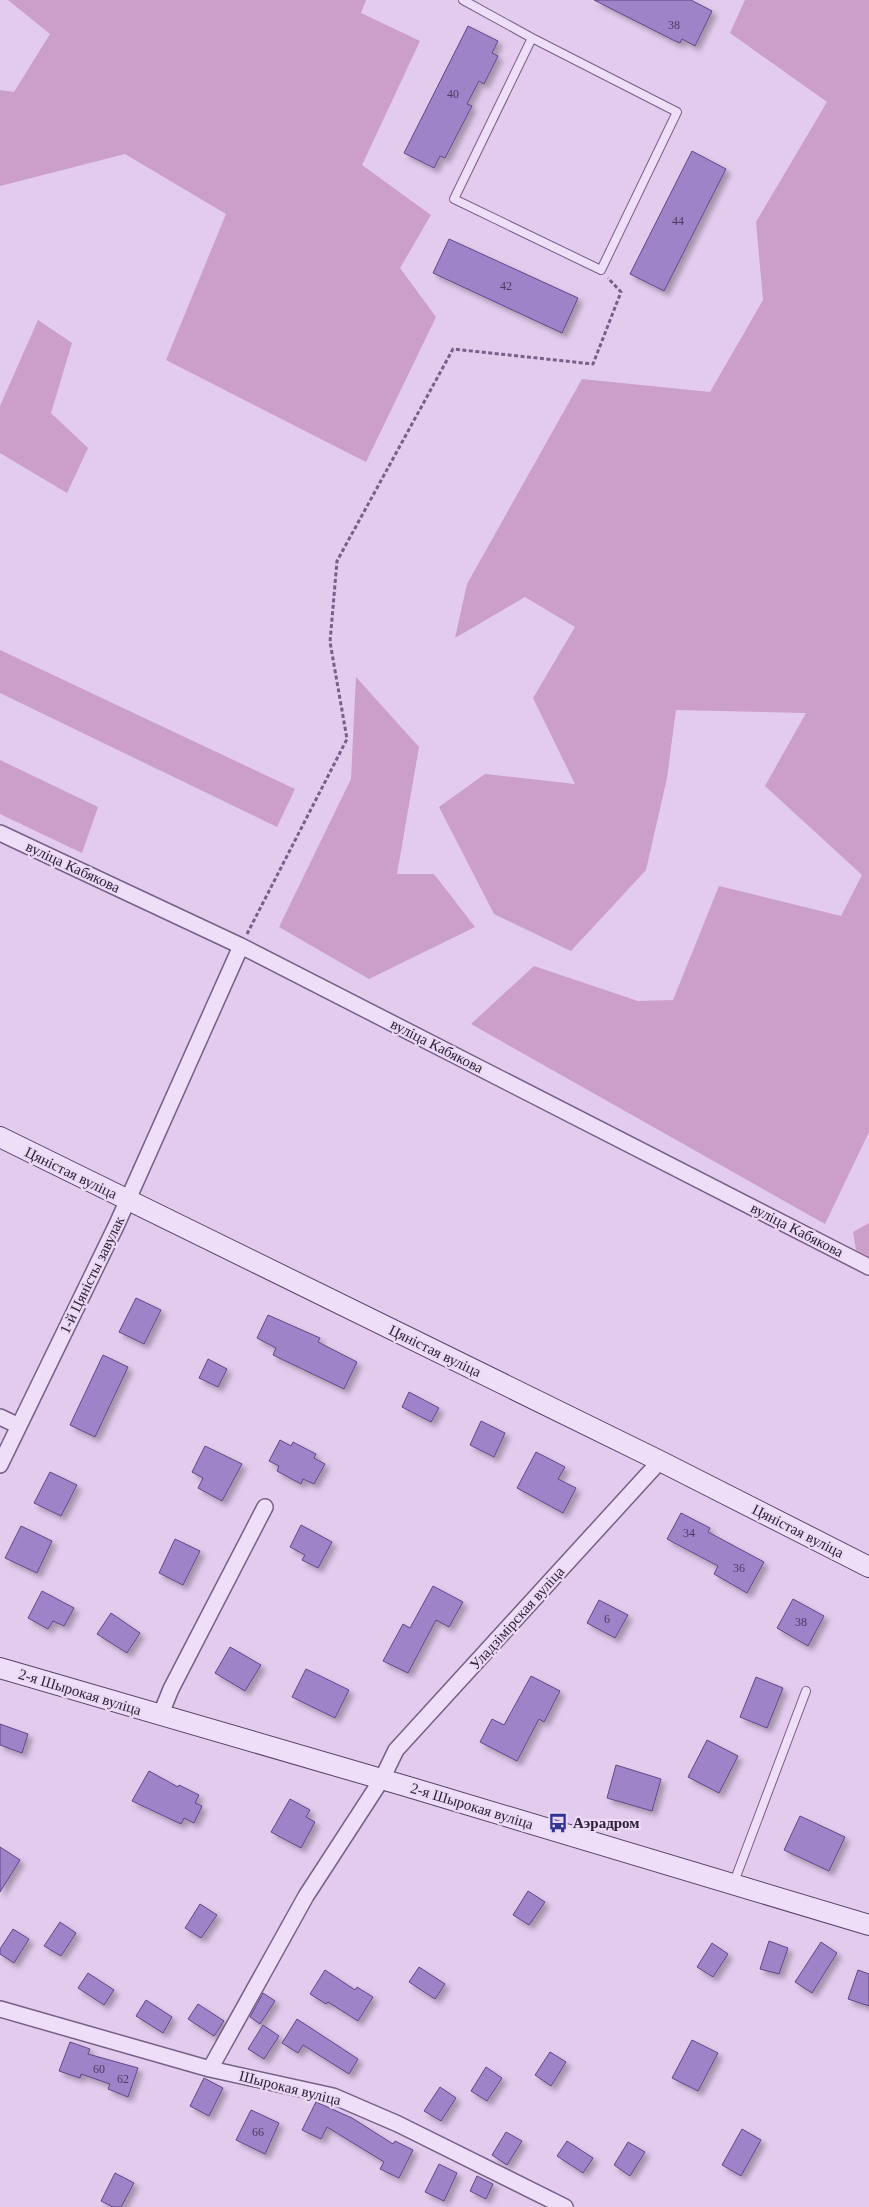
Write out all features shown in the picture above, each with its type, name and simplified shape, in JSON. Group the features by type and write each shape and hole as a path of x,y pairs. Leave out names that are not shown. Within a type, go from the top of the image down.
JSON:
{"street":[{"name":"вуліца Кабякова","path":"0,833 241,946 869,1267"},
{"name":"1-й Цяністы завулак","path":"0,1465 127,1201 241,946"},
{"name":"Цяністая вуліца","path":"0,1137 660,1461 869,1567"},
{"path":"0,1416 19,1426"},
{"name":"Уладзімірская вуліца","path":"210,2069 306,1896 382,1780 396,1750 660,1461"},
{"name":"2-я Шырокая вуліца","path":"160,1716 171,1689 265,1507"},
{"name":"2-я Шырокая вуліца","path":"0,1668 869,1925"},
{"name":"Шырокая вуліца","path":"0,2009 210,2069 333,2096 398,2124 565,2207"}],"lane":[{"path":"463,0 532,38 676,112 601,270 454,198 532,38"},
{"path":"733,1884 806,1691"}],"path":[{"path":"241,946 347,739 330,642 337,561 453,349 593,364 621,292 601,270"}],"shaded area":[{"path":"8,0 366,0 361,13 420,41 362,165 431,215 400,268 436,317 366,462 166,360 226,214 125,154 0,186 0,90 14,92 50,34"},
{"path":"745,0 869,0 869,1132 825,1224 471,1024 534,966 638,1001 673,1000 719,886 841,916 862,875 765,786 806,713 676,710 667,778 646,870 571,951 494,914 439,807 485,774 575,784 533,698 575,627 525,597 455,638 467,584 582,379 710,392 763,300 756,222 827,102 730,33"},
{"path":"38,320 72,343 51,413 88,448 67,493 0,453 0,406"},
{"path":"0,650 295,789 277,827 0,693"},
{"path":"356,677 419,747 397,874 434,874 475,927 369,979 279,927 351,779"},
{"path":"0,760 98,807 82,853 0,814"},
{"path":"869,1223 869,1257 856,1250 853,1232"}],"building":[{"path":"594,0 691,0 712,11 695,46 682,39 680,43 675,41"},
{"path":"468,26 498,41 492,53 498,56 484,84 479,81 467,104 472,106 445,158 440,156 434,168 404,153"},
{"path":"692,151 726,169 664,291 630,274"},
{"path":"449,239 578,298 562,333 433,273"},
{"path":"136,1298 161,1310 144,1344 119,1332"},
{"path":"268,1315 320,1338 318,1342 357,1362 344,1389 273,1355 276,1348 257,1338"},
{"path":"103,1355 128,1367 95,1437 70,1425"},
{"path":"208,1359 227,1369 218,1387 199,1378"},
{"path":"409,1392 439,1408 431,1422 402,1407"},
{"path":"481,1421 505,1433 494,1457 470,1445"},
{"path":"280,1440 291,1446 293,1442 316,1454 314,1458 325,1464 314,1484 303,1479 301,1484 277,1471 279,1466 269,1461"},
{"path":"205,1446 242,1464 222,1501 198,1488 203,1478 192,1472"},
{"path":"536,1452 565,1467 558,1479 576,1488 563,1513 517,1488"},
{"path":"50,1472 77,1485 61,1516 34,1503"},
{"path":"681,1513 710,1528 708,1532 764,1562 747,1593 714,1574 718,1566 667,1539"},
{"path":"301,1525 332,1542 318,1568 302,1560 305,1555 290,1547"},
{"path":"21,1526 52,1541 37,1573 5,1558"},
{"path":"175,1539 200,1551 183,1585 159,1573"},
{"path":"433,1586 463,1602 449,1627 436,1620 408,1673 383,1661 403,1624 410,1628"},
{"path":"42,1591 74,1608 64,1626 53,1621 48,1629 28,1618"},
{"path":"793,1599 824,1616 808,1646 777,1628"},
{"path":"599,1600 628,1615 615,1638 587,1623"},
{"path":"111,1613 140,1633 127,1653 97,1634"},
{"path":"230,1647 261,1665 245,1691 215,1673"},
{"path":"306,1669 349,1690 335,1718 292,1697"},
{"path":"531,1676 560,1691 544,1722 539,1719 517,1761 480,1742 492,1719 504,1725"},
{"path":"756,1677 783,1688 767,1728 740,1717"},
{"path":"0,1724 28,1734 22,1753 0,1745"},
{"path":"707,1740 738,1756 719,1793 688,1777"},
{"path":"616,1765 661,1779 652,1811 607,1798"},
{"path":"149,1771 178,1787 179,1785 199,1795 195,1803 202,1806 194,1823 184,1818 181,1824 132,1801"},
{"path":"290,1799 310,1810 306,1817 315,1822 301,1848 271,1832"},
{"path":"800,1816 845,1837 829,1871 784,1850"},
{"path":"0,1847 20,1860 0,1892"},
{"path":"528,1891 545,1902 529,1925 513,1915"},
{"path":"200,1904 217,1915 201,1938 185,1928"},
{"path":"60,1922 76,1933 61,1956 44,1946"},
{"path":"13,1929 29,1939 14,1963 0,1954 0,1949"},
{"path":"769,1941 788,1948 779,1974 760,1969"},
{"path":"821,1942 837,1953 812,1993 795,1982"},
{"path":"712,1943 728,1954 713,1977 697,1967"},
{"path":"419,1967 445,1984 435,1999 409,1982"},
{"path":"325,1970 355,1990 357,1987 373,1997 358,2021 328,2002 326,2004 310,1994"},
{"path":"858,1970 869,1974 869,2006 848,1999"},
{"path":"88,1973 114,1990 104,2005 78,1988"},
{"path":"263,1993 275,2001 260,2024 250,2017"},
{"path":"146,2000 172,2017 163,2033 136,2016"},
{"path":"198,2004 224,2021 214,2036 188,2019"},
{"path":"297,2019 358,2059 349,2074 303,2045 298,2053 282,2043"},
{"path":"263,2025 279,2036 264,2059 248,2049"},
{"path":"692,2040 718,2053 698,2091 672,2078"},
{"path":"70,2042 90,2049 88,2054 138,2068 128,2097 108,2089 110,2084 81,2074 80,2078 59,2071"},
{"path":"550,2052 566,2062 551,2086 535,2075"},
{"path":"486,2067 502,2078 487,2101 471,2091"},
{"path":"204,2078 223,2088 209,2116 190,2106"},
{"path":"440,2087 456,2098 441,2121 424,2111"},
{"path":"316,2102 352,2118 393,2144 395,2141 413,2150 399,2178 380,2169 384,2162 327,2127 321,2139 302,2130"},
{"path":"251,2110 279,2123 265,2154 236,2140"},
{"path":"742,2129 761,2140 741,2176 722,2165"},
{"path":"506,2132 522,2141 507,2165 492,2155"},
{"path":"567,2141 593,2158 583,2173 557,2156"},
{"path":"628,2142 645,2152 630,2176 614,2165"},
{"path":"439,2164 457,2173 444,2201 425,2192"},
{"path":"115,2173 134,2183 121,2207 113,2207 101,2201"},
{"path":"477,2176 493,2184 486,2199 470,2191"}],"place":[{"name":"Аэрадром","path":"558,1823"}]}
